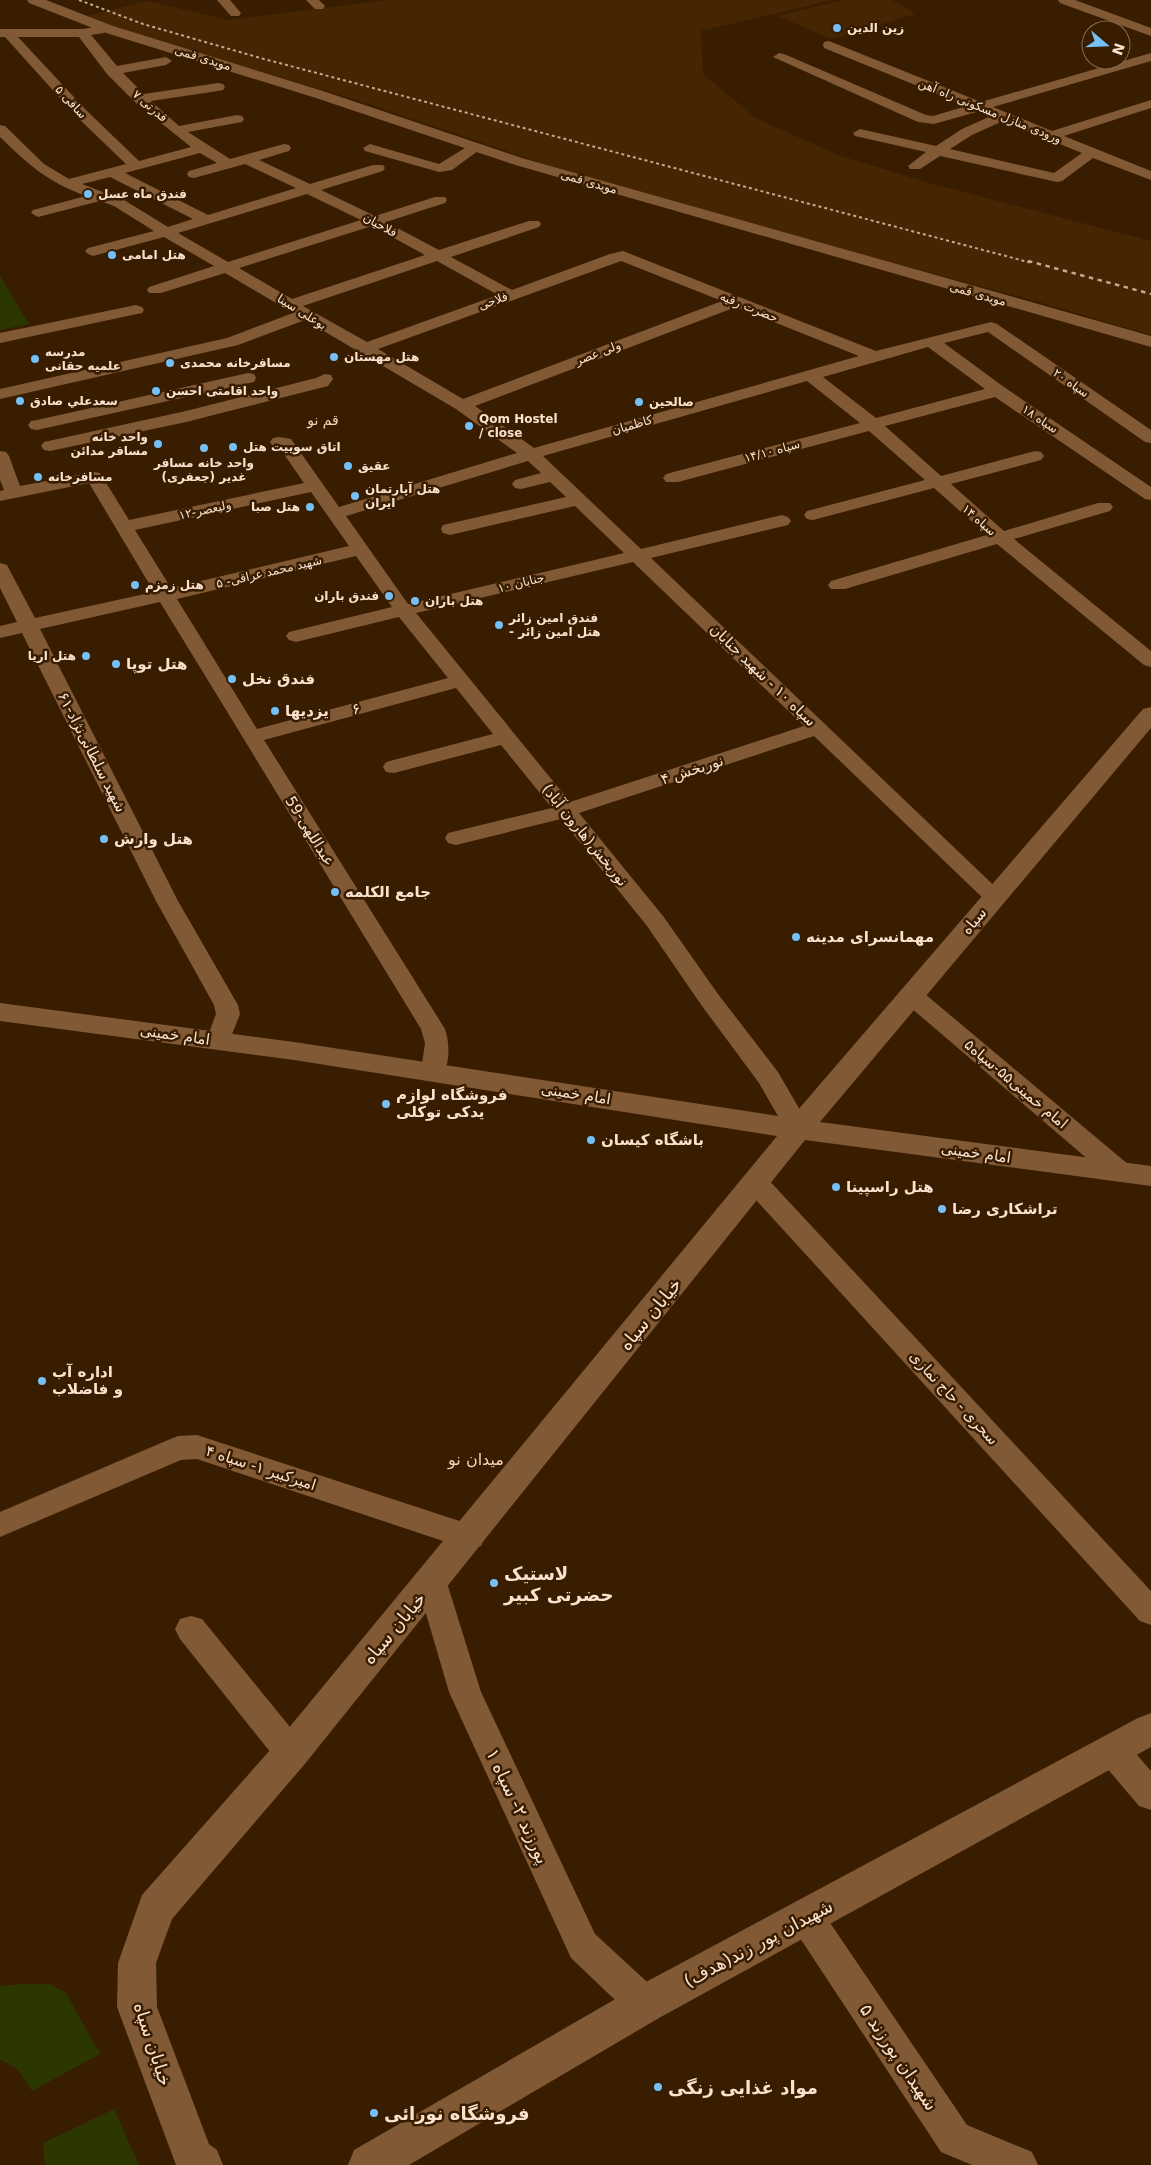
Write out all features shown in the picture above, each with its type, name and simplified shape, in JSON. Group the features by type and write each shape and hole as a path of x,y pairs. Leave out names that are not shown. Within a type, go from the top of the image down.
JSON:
{"street":[{"name":"مویدی قمی","path":"34,0 108,29 322,95 475,148 1151,342"},
{"path":"223,0 235,13"},
{"path":"1064,0 1151,32"},
{"path":"4,34 83,33 108,29"},
{"name":"قدرتی ۷","path":"83,33 112,71 140,99 200,149 229,164"},
{"name":"ساقی ۵","path":"4,34 137,167"},
{"name":"ورودی منازل مسکونی راه آهن","path":"829,45 1151,176"},
{"path":"779,56 923,119 934,120 1151,57"},
{"path":"112,71 166,61"},
{"path":"140,99 218,87"},
{"path":"1052,135 1151,104"},
{"path":"915,166 967,132 1002,116"},
{"path":"178,130 237,119"},
{"name":"بوعلی سینا","path":"0,129 39,167 67,184 101,196 143,216 166,232 462,405 531,454"},
{"path":"860,133 1057,178 1092,152"},
{"path":"194,174 284,148"},
{"path":"370,148 439,168 447,167 475,148"},
{"path":"67,184 200,149"},
{"name":"فلاحیان","path":"247,159 374,221 437,257 510,295"},
{"path":"93,251 166,232 378,168"},
{"path":"114,173 207,220"},
{"path":"38,213 101,196"},
{"path":"155,290 440,200"},
{"path":"290,305 534,224"},
{"name":"فلاحی","path":"364,349 615,257 623,256"},
{"name":"حضرت رقیه","path":"623,256 874,357"},
{"name":"ولی عصر","path":"462,405 735,302"},
{"path":"0,338 136,310"},
{"path":"0,394 232,342 305,314"},
{"name":"کاظمیان","path":"335,514 531,454 931,341 991,327"},
{"name":"سپاه ۲۰","path":"991,327 1151,438"},
{"name":"سپاه ۱۸","path":"931,341 998,390 1151,495"},
{"name":"سپاه ۱۴","path":"810,375 872,424 998,536 1151,661"},
{"path":"36,425 248,378"},
{"path":"50,446 163,424 322,382 325,378"},
{"name":"سپاه ۱۴/۱۰","path":"672,478 998,390"},
{"name":"نوربخش(هارون آباد)","path":"279,442 285,444 404,611 655,921 769,1078 798,1129"},
{"name":"سپاه ۱۰ - شهید جنابان","path":"531,454 577,500 995,897"},
{"path":"0,456 7,494"},
{"path":"813,515 1035,456"},
{"name":"عبداللهی-59","path":"7,494 94,476 252,737 433,1029 438,1043 433,1072"},
{"path":"521,484 554,476"},
{"name":"ولیعصر-۱۲","path":"125,527 314,486"},
{"path":"450,529 577,500"},
{"path":"838,585 998,536 1104,507"},
{"name":"جنابان ۱۰","path":"296,636 782,521"},
{"name":"شهید محمد عراقی- ۵","path":"0,632 361,549"},
{"name":"شهید سلطانی‌نژاد-۶۱","path":"0,569 167,901 226,1005 228,1014 218,1041"},
{"name":"۶","path":"252,737 460,681"},
{"name":"سپاه","path":"798,1129 1151,714"},
{"name":"نوربخش ۴","path":"456,838 565,811 818,728"},
{"path":"394,767 505,737"},
{"name":"امام خمینی۵۵-سپاه۵","path":"911,996 1120,1172"},
{"name":"امام خمینی","path":"0,1012 433,1072 798,1129 1151,1176"},
{"name":"خیابان سپاه","path":"202,2165 194,2158 137,2007 137,1963 156,1908 291,1753 470,1537 756,1184 798,1129"},
{"name":"سحری - حاج نمازی","path":"756,1184 1151,1612"},
{"name":"امیرکبیر ۱- سپاه ۴","path":"0,1525 178,1448 197,1447 470,1537"},
{"name":"پورزند ۲- سپاه ۱","path":"432,1583 465,1692 583,1946 645,2004"},
{"path":"191,1629 291,1753"},
{"name":"شهیدان پور زند(هدف)","path":"369,2165 645,2004 1151,1729"},
{"path":"1113,1750 1151,1795"},
{"name":"شهیدان پورزند ۵","path":"806,1917 954,2139 1020,2165"}],"shaded area":[{"path":"389,0 833,0 701,31 703,74 756,118 838,155 929,183 1151,241 1151,335 1025,298 744,223 550,166 351,98 143,38 84,17 147,1 228,20"},
{"name":"زین الدین","path":"843,0 892,0 916,14 832,39 777,16"}],"green space":[{"path":"0,276 29,324 0,330"},
{"path":"50,1984 66,1993 100,2054 32,2091 18,2070 0,2059 0,1986"},
{"path":"114,2109 139,2165 45,2165 43,2143"}],"railway":[{"path":"79,0 143,24 264,59 1032,263"},
{"path":"1028,261 1151,294"}],"place":[{"name":"زین الدین","path":"837,28"},
{"name":"فندق ماه عسل","path":"88,194"},
{"name":"هتل امامی","path":"112,255"},
{"name":"هتل مهستان","path":"334,357"},
{"name":"مدرسه علمیه حقانی","path":"35,359"},
{"name":"مسافرخانه محمدی","path":"170,363"},
{"name":"واحد اقامتی احسن","path":"156,391"},
{"name":"سعدعلي صادق","path":"20,401"},
{"name":"صالحین","path":"639,402"},
{"name":"Qom Hostel / close","path":"469,426"},
{"name":"واحد خانه مسافر مدائن","path":"158,444"},
{"name":"اتاق سوییت هتل","path":"233,447"},
{"name":"واحد خانه مسافر غدیر (جعفری)","path":"204,448"},
{"name":"عقیق","path":"348,466"},
{"name":"مسافرخانه","path":"38,477"},
{"name":"هتل آپارتمان ایران","path":"355,496"},
{"name":"هتل صبا","path":"310,507"},
{"name":"هتل زمزم","path":"135,585"},
{"name":"فندق باران","path":"389,596"},
{"name":"هتل باران","path":"415,601"},
{"name":"فندق امین زائر - هتل امین زائر","path":"499,625"},
{"name":"هتل اریا","path":"86,656"},
{"name":"هتل توپا","path":"116,664"},
{"name":"فندق نخل","path":"232,679"},
{"name":"یزدیها","path":"275,711"},
{"name":"هتل وارش","path":"104,839"},
{"name":"جامع الکلمه","path":"335,892"},
{"name":"مهمانسرای مدینه","path":"796,937"},
{"name":"فروشگاه لوازم یدکی توکلی","path":"386,1104"},
{"name":"باشگاه کیسان","path":"591,1140"},
{"name":"هتل راسپینا","path":"836,1187"},
{"name":"تراشکارى رضا","path":"942,1209"},
{"name":"اداره آب و فاضلاب","path":"42,1381"},
{"name":"لاستیک حضرتی کبیر","path":"494,1583"},
{"name":"مواد غذایی زنگی","path":"658,2087"},
{"name":"فروشگاه نورائی","path":"374,2113"}],"district":[{"name":"قم نو","path":"323,420"},
{"name":"میدان نو","path":"476,1459"}]}
